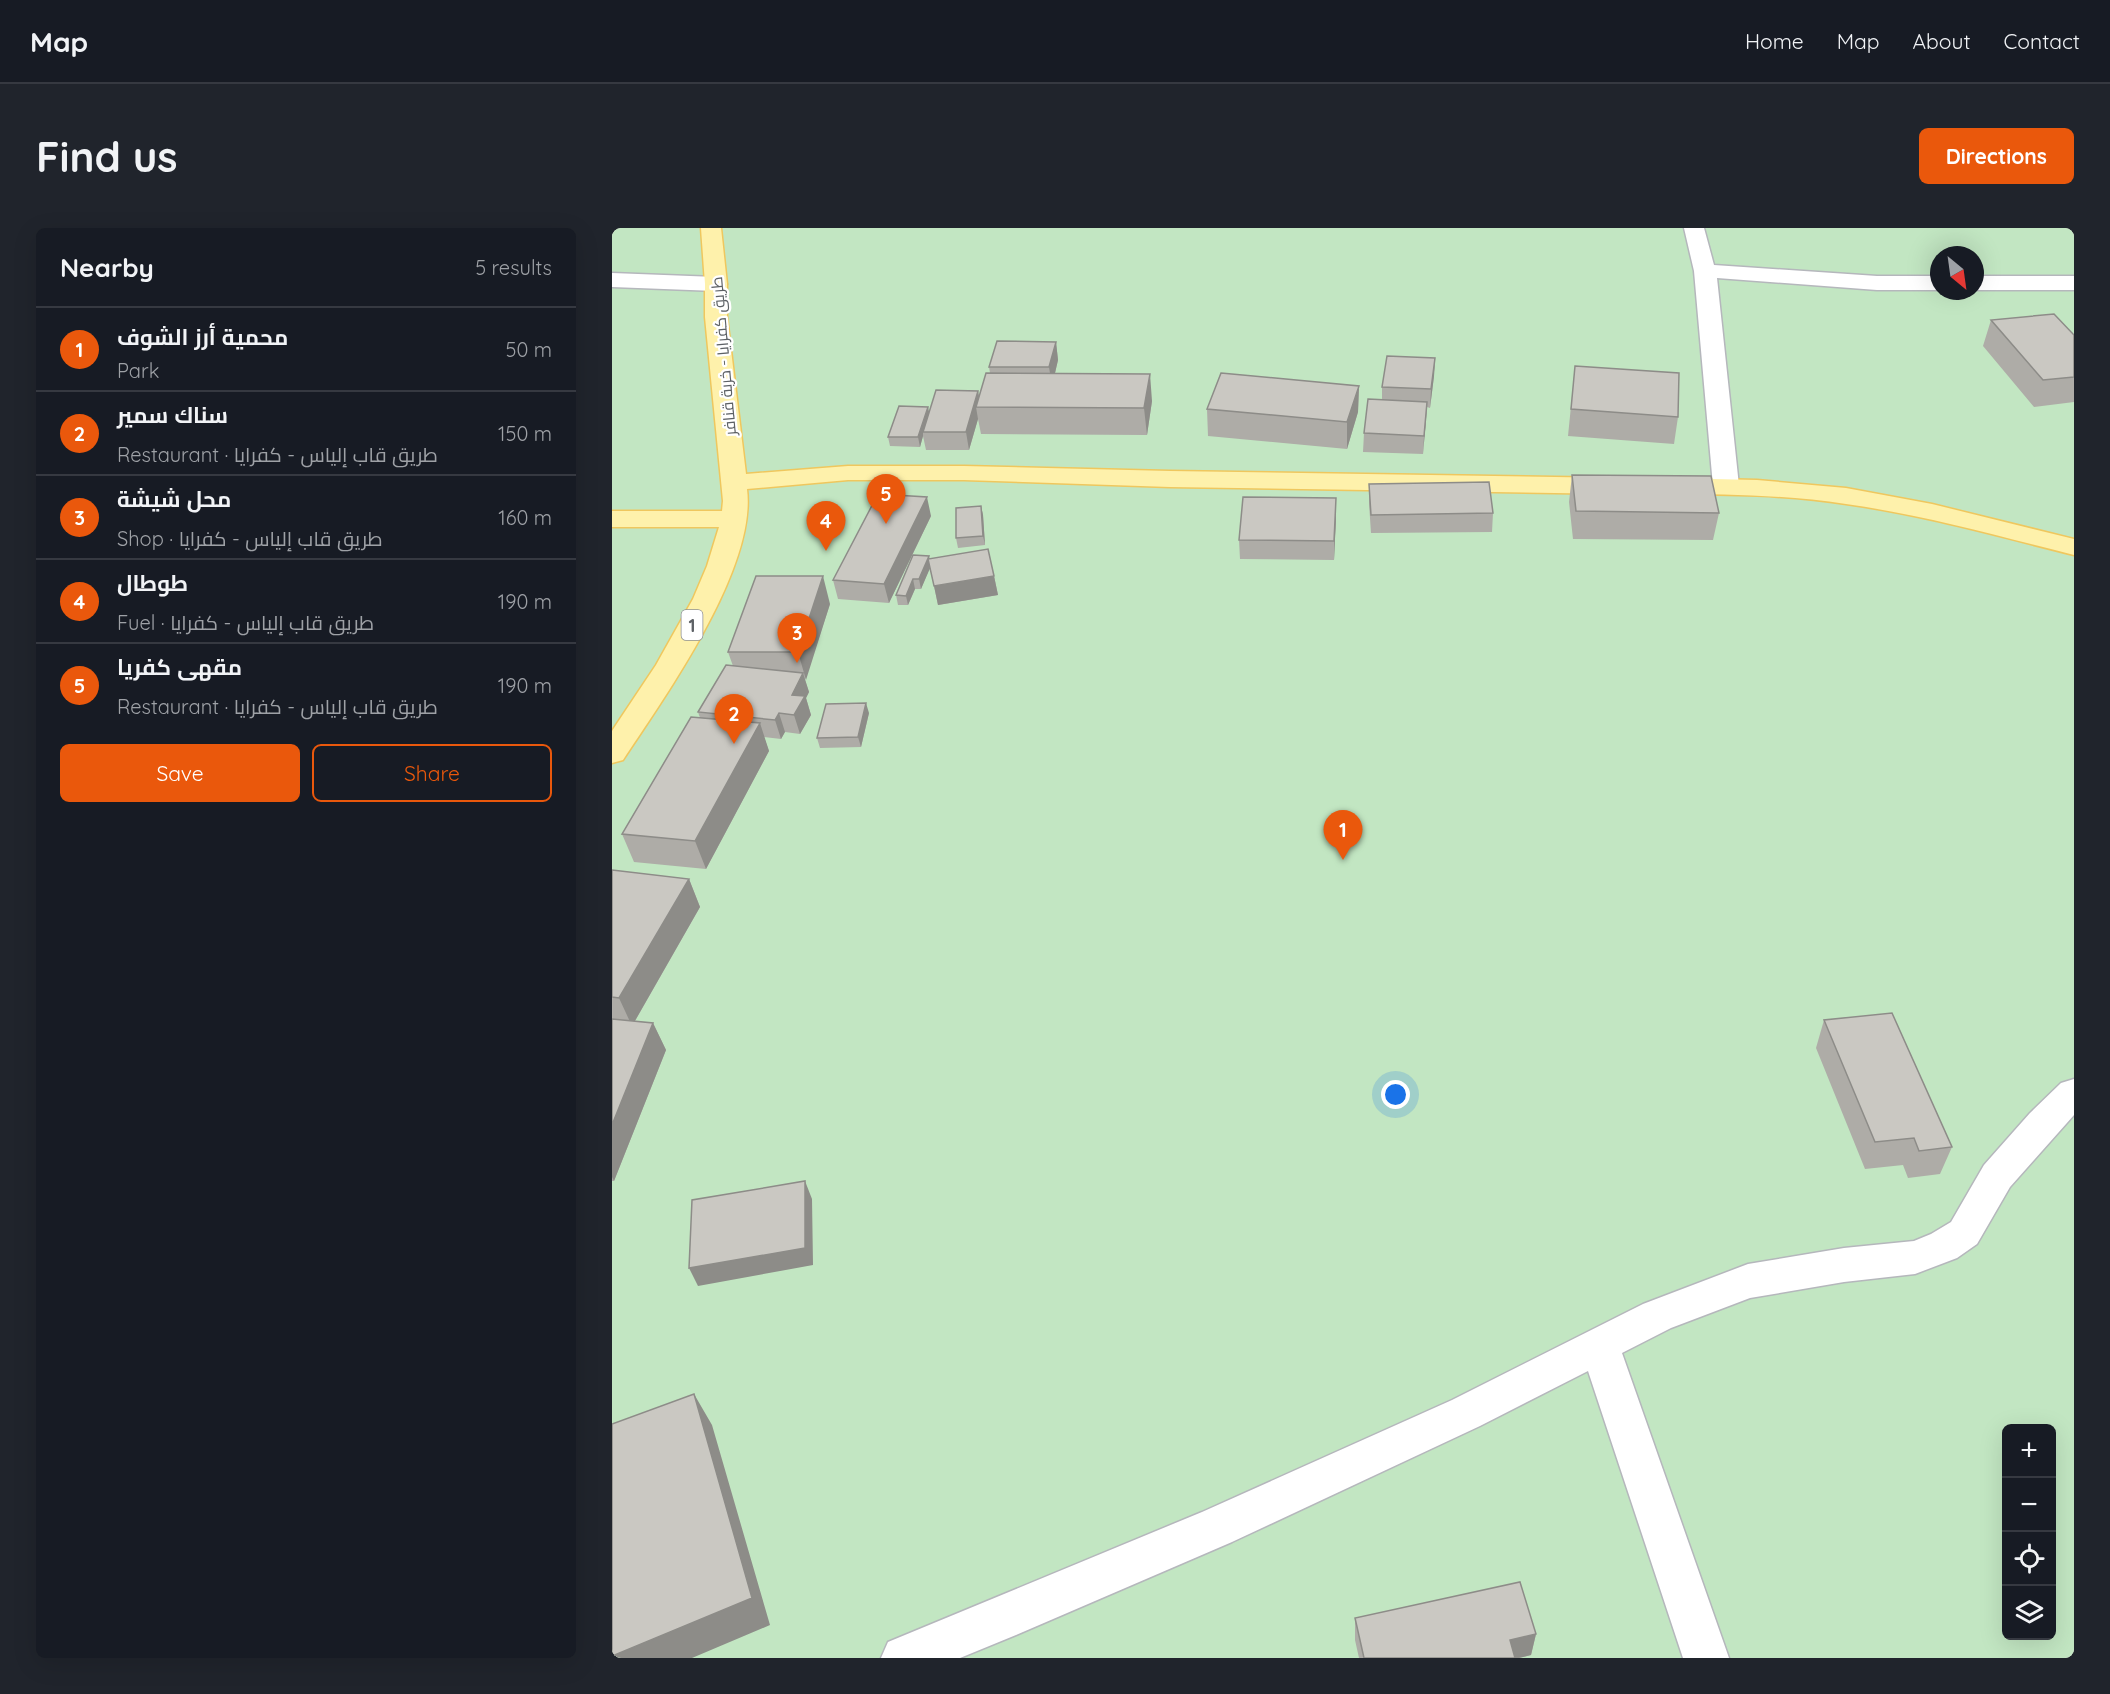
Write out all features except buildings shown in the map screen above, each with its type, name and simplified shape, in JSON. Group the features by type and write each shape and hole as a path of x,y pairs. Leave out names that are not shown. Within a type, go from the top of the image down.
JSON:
{"main road":[{"name":"طريق كفرايا - خربة قنافر","path":"711,228 716,284 716,317 734,483"},
{"path":"734,483 848,473 964,473 1170,479 1726,486 1845,496 1915,508 2074,547"},
{"name":"1","path":"612,753 674,661 711,585 735,519 734,483"},
{"path":"612,519 735,519"}],"street":[{"path":"1694,228 1706,271 1726,486"},
{"path":"1706,271 1877,283 1930,283"},
{"path":"612,280 716,284"},
{"path":"1984,283 2074,284"},
{"path":"904,1658 1217,1527 1466,1413 1657,1317 1748,1281 1844,1265 1915,1257 1944,1246 1964,1233 1997,1176 2043,1123 2074,1093"},
{"path":"1600,1347 1706,1658"}],"green space":[{"path":"612,228 2074,228 2074,1658 612,1658"}],"place":[{"name":"مقهى كفريا","path":"886,524"},
{"name":"طوطال","path":"826,551"},
{"name":"محل شيشة","path":"797,663"},
{"name":"سناك سمير","path":"734,744"},
{"name":"محمية أرز الشوف","path":"1343,860"}]}
